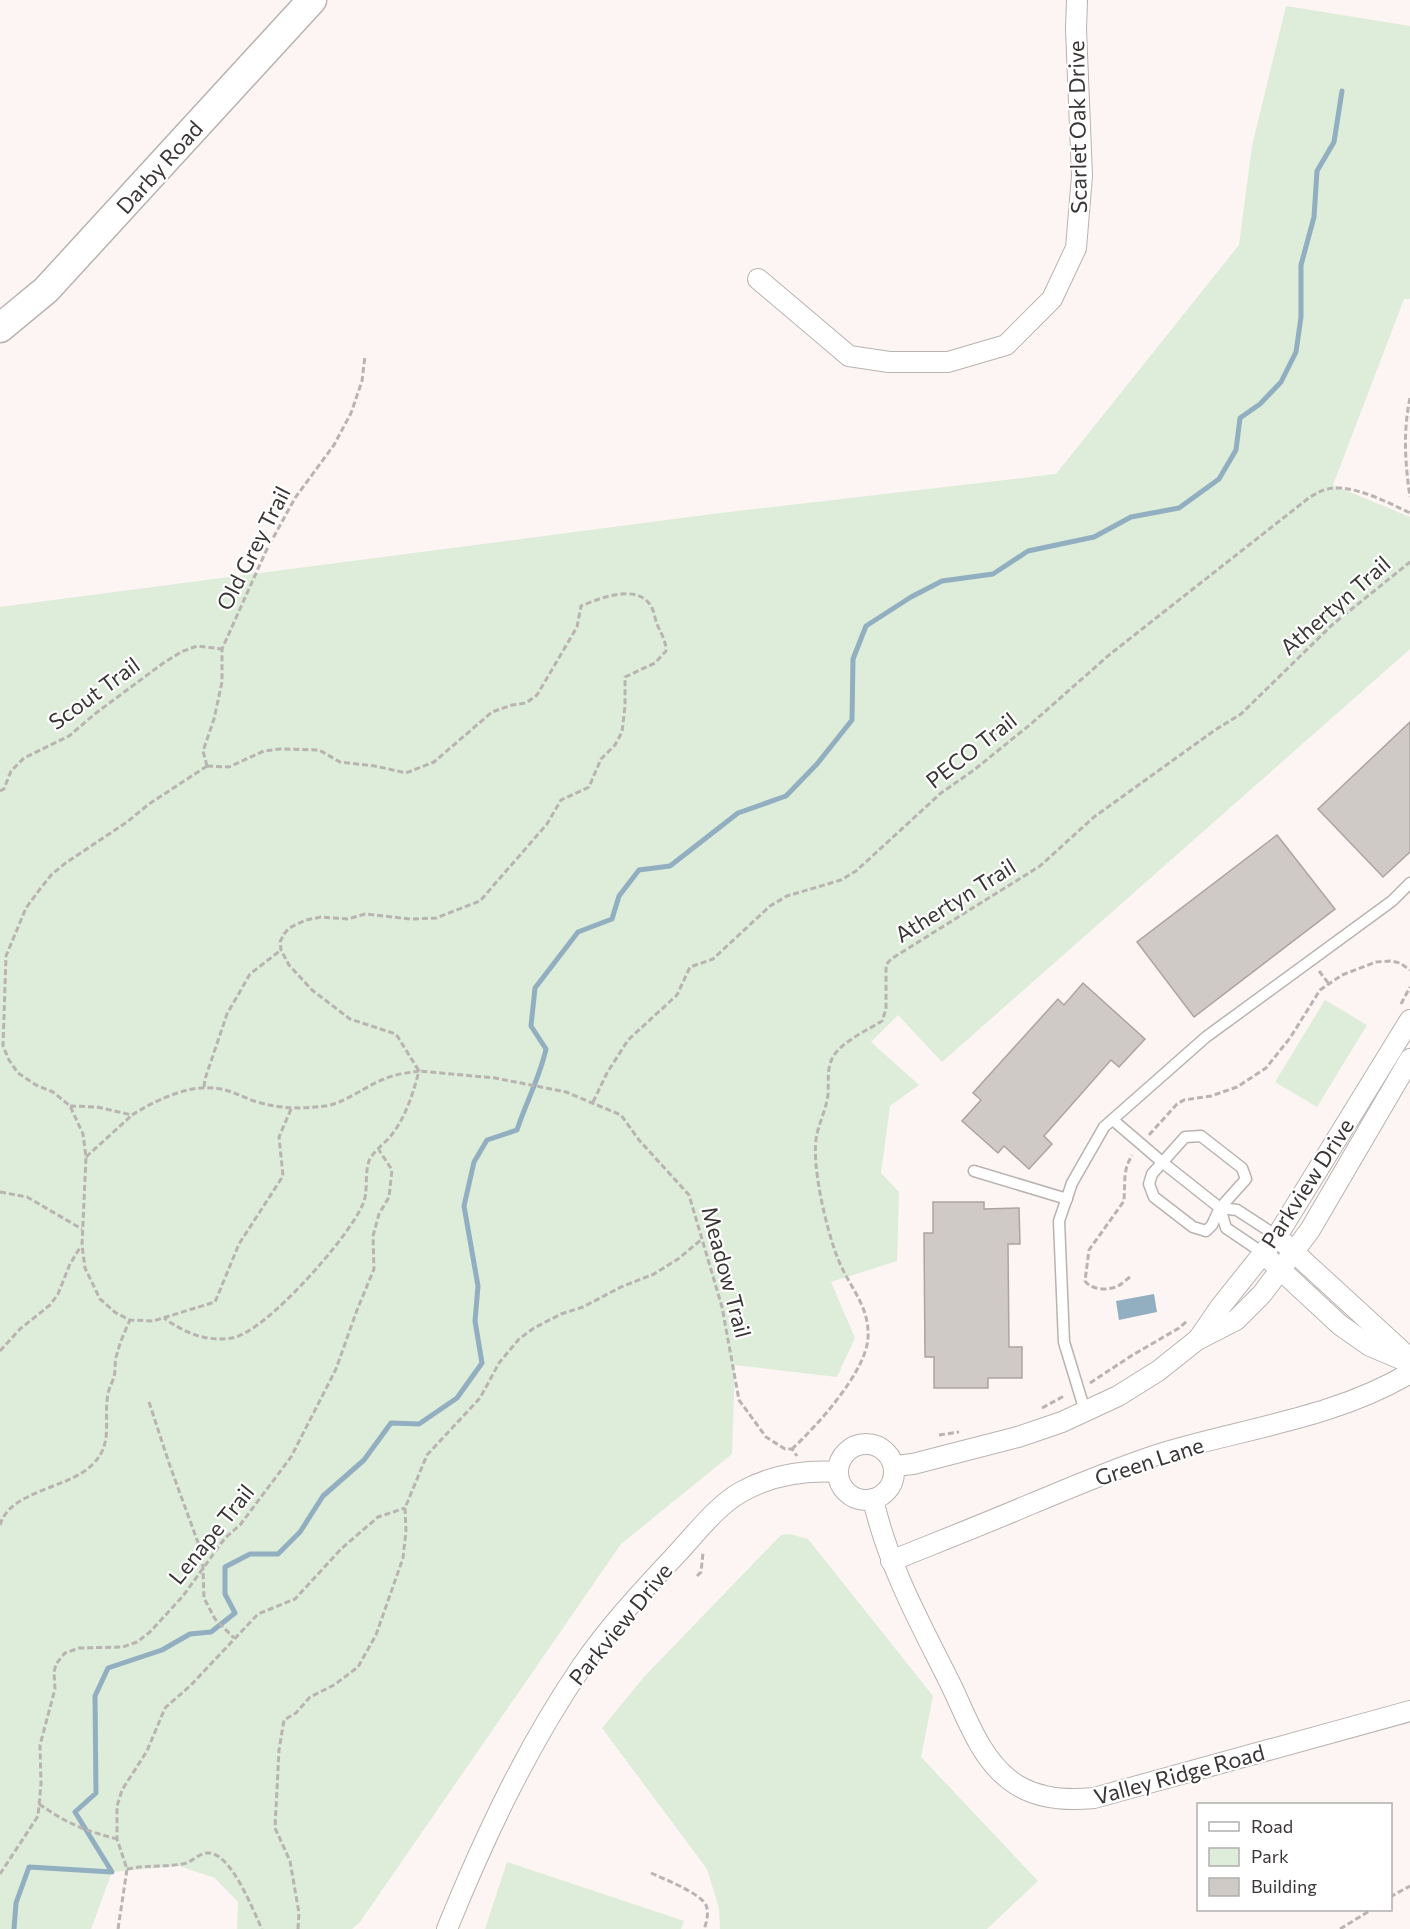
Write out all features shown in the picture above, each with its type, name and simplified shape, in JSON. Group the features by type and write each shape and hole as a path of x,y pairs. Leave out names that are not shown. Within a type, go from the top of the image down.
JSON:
{"main road":[{"name":"Darby Road","path":"0,328 46,290 312,0"}],"street":[{"name":"Scarlet Oak Drive","path":"758,279 849,357 889,362 948,362 1006,345 1052,299 1076,248 1082,176 1076,29 1077,0"},
{"name":"Parkview Drive","path":"1197,1340 1277,1236 1410,1020"},
{"name":"Parkview Drive","path":"894,1466 913,1464 1018,1437 1062,1422 1118,1396 1148,1377 1197,1340 1236,1320 1262,1294 1310,1230 1410,1059"},
{"path":"1277,1236 1410,1361"},
{"path":"1263,1253 1340,1325 1370,1346 1410,1361"},
{"name":"Green Lane","path":"891,1561 1116,1469 1164,1453 1267,1427 1357,1400 1410,1373"},
{"path":"861,1444 879,1447 894,1466 893,1482 888,1490 873,1499 860,1500 851,1496 839,1481 838,1472 843,1455 851,1448 861,1444"},
{"name":"Parkview Drive","path":"447,1929 481,1848 517,1777 564,1694 603,1638 681,1549 739,1493 780,1476 817,1471 838,1472"},
{"name":"Valley Ridge Road","path":"873,1499 891,1561 988,1759 1011,1782 1039,1795 1073,1801 1094,1798 1410,1711"}],"lane":[{"path":"1085,1412 1064,1342 1059,1221 1072,1183 1104,1127 1206,1037 1392,901 1410,883"},
{"path":"1113,1120 1220,1208 1237,1210 1277,1236"},
{"path":"1201,1136 1242,1168 1246,1179 1220,1208 1212,1225 1206,1231 1193,1227 1154,1197 1149,1184 1152,1174 1185,1137 1201,1136"},
{"path":"974,1171 1067,1199"},
{"path":"1220,1208 1226,1228 1263,1253"}],"path":[{"name":"Old Grey Trail","path":"207,766 203,751 214,719 222,682 222,649 271,542 295,498 334,445 351,413 362,381 365,356"},
{"path":"1410,398 1406,418 1405,448 1410,497"},
{"name":"PECO Trail","path":"592,1102 628,1040 677,995 690,967 713,959 770,906 787,896 841,880 856,871 941,793 991,757 1109,655 1310,497 1330,488 1342,488 1362,493 1410,513"},
{"name":"Athertyn Trail","path":"792,1449 841,1394 867,1350 865,1309 838,1260 826,1219 815,1160 817,1135 824,1117 828,1095 828,1067 835,1054 848,1041 882,1021 886,1009 886,966 891,958 1040,866 1094,817 1215,730 1241,714 1332,625 1410,562"},
{"path":"164,1318 181,1330 198,1337 216,1340 235,1338 252,1329 316,1272 363,1205 370,1160 404,1117 419,1071 396,1034 350,1019 312,990 289,965 281,950 280,942 284,934 289,928 306,920 321,917 348,919 365,914 410,919 436,918 480,901 547,824 561,800 588,787 601,759 615,745 622,732 626,706 625,677 655,663 664,654 666,643 656,624 651,605 636,595 615,595 581,606 577,627 537,695 526,703 492,712 434,762 406,773 375,766 340,762 319,750 264,751 229,767 207,766 149,804 52,874 26,908 11,939 6,956 2,997 3,1046 18,1073 36,1085 53,1092 70,1106 83,1134 86,1157 82,1229 84,1268 100,1299 116,1313 130,1320 153,1321 214,1302 239,1244 283,1176 279,1137 291,1109"},
{"name":"Scout Trail","path":"0,791 4,789 10,771 24,758 69,736 96,713 172,658 197,646 222,649"},
{"path":"86,1157 132,1115 149,1104 184,1090 204,1087 228,1014 250,974 281,950"},
{"path":"1147,1138 1177,1104 1184,1100 1211,1096 1237,1087 1266,1068 1290,1038 1320,990 1341,975 1376,962 1400,963 1410,970"},
{"name":"Meadow Trail","path":"204,1087 234,1092 254,1101 291,1109 330,1106 385,1078 419,1071 495,1078 566,1092 621,1115 639,1140 689,1195 695,1223 702,1239 724,1317 732,1356 735,1388 739,1400 766,1437 785,1449 792,1449"},
{"path":"70,1106 97,1107 132,1115"},
{"name":"Lenape Trail","path":"0,1874 38,1816 40,1745 55,1689 56,1664 65,1653 79,1648 123,1647 137,1642 150,1632 183,1596 225,1538 240,1525 291,1457 336,1369 374,1269 373,1236 379,1214 388,1197 392,1170 379,1150"},
{"path":"1130,1277 1118,1286 1106,1289 1093,1287 1085,1281 1089,1250 1124,1201 1127,1165 1133,1154"},
{"path":"0,1192 27,1197 82,1229"},
{"path":"298,1929 299,1913 290,1861 275,1828 279,1750 284,1720 296,1713 310,1697 358,1667 376,1635 404,1558 405,1508 427,1455 480,1398 499,1363 519,1339 561,1314 583,1307 621,1287 654,1274 678,1259 702,1239"},
{"path":"0,1351 20,1329 50,1305 58,1294 70,1264 82,1245"},
{"path":"1090,1383 1179,1328 1195,1314"},
{"path":"0,1525 2,1517 24,1500 72,1479 93,1464 106,1444 108,1394 115,1375 116,1356 130,1320"},
{"path":"149,1402 195,1534 203,1568 204,1598 215,1619 234,1638"},
{"path":"792,1449 800,1461"},
{"path":"118,1929 127,1869 117,1839 117,1806 122,1790 147,1751 165,1708 191,1685 258,1614 295,1599 341,1549 378,1517 405,1508"},
{"path":"697,1576 701,1572 704,1547"},
{"path":"39,1804 73,1826 117,1839"},
{"path":"127,1869 138,1866 174,1866 190,1863 199,1855 208,1852 218,1855 237,1876 262,1929"},
{"path":"651,1873 699,1898 706,1905 708,1919 704,1929"},
{"path":"1392,1897 1410,1886"},
{"path":"1340,1929 1369,1911"}],"green space":[{"path":"1286,6 1410,26 1410,299 1404,299 1333,485 1410,517 1410,649 942,1062 898,1015 871,1042 919,1085 890,1106 881,1173 899,1192 897,1261 831,1282 855,1338 837,1377 735,1365 732,1454 621,1544 360,1922 352,1929 237,1929 238,1902 215,1878 179,1866 112,1872 91,1929 0,1929 0,607 720,513 1056,474 1239,245 1252,146"},
{"path":"1325,1000 1367,1025 1317,1107 1275,1082"},
{"path":"790,1534 808,1539 933,1696 921,1757 1038,1881 987,1929 720,1929 719,1908 707,1869 602,1728 644,1677 781,1535"},
{"path":"507,1862 684,1921 681,1929 485,1929"}],"water":[{"path":"1154,1294 1157,1312 1119,1320 1116,1301"}],"building":[{"path":"1410,722 1410,852 1383,877 1318,809"},
{"path":"1277,835 1335,909 1194,1017 1137,942"},
{"path":"1083,983 1145,1039 1119,1067 1111,1060 1044,1136 1052,1144 1029,1169 1004,1146 998,1153 962,1121 981,1100 973,1093 1058,999 1064,1005"},
{"path":"933,1202 984,1202 984,1209 1019,1208 1020,1244 1008,1244 1009,1347 1022,1347 1022,1378 988,1378 988,1388 934,1388 934,1357 925,1357 924,1233 933,1233"}],"waterway":[{"path":"14,1929 16,1903 29,1867 112,1872 75,1812 96,1793 95,1696 108,1668 162,1650 190,1634 211,1632 235,1613 225,1594 225,1567 250,1554 278,1554 300,1532 323,1496 364,1460 391,1423 419,1424 457,1398 482,1363 475,1321 478,1286 464,1206 474,1162 487,1140 517,1130 540,1070 546,1049 531,1026 535,988 578,932 612,919 619,896 639,870 670,866 738,813 786,796 817,764 852,720 853,659 866,626 911,597 942,581 993,574 1028,551 1094,537 1131,517 1179,508 1219,479 1236,450 1240,418 1260,404 1281,382 1296,352 1301,317 1301,265 1314,217 1317,171 1334,142 1342,91"}]}
